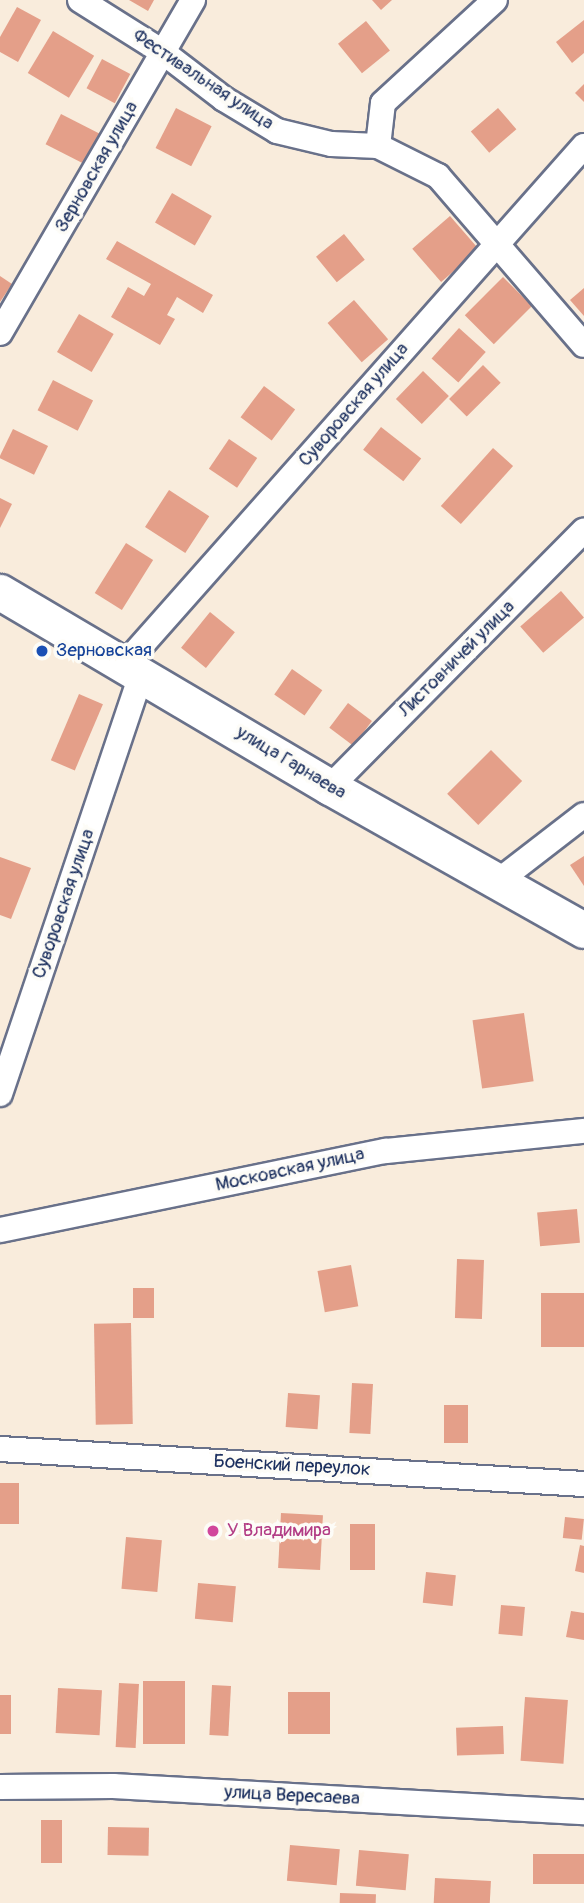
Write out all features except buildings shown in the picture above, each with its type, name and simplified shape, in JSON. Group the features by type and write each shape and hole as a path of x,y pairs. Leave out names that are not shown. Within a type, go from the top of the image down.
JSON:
{"street":[{"name":"Фестивальная улица","path":"80,0 164,53 224,99 277,131 331,144 378,146 438,176 584,345"},
{"name":"Зерновская улица","path":"0,333 193,0"},
{"path":"378,146 383,103 495,0"},
{"name":"Суворовская улица","path":"0,1094 133,669 584,146"},
{"name":"Листовничей улица","path":"330,787 584,530"},
{"name":"улица Гарнаева","path":"0,592 330,787 496,883 584,930"},
{"path":"496,883 584,815"},
{"name":"Московская улица","path":"0,1230 386,1151 584,1131"},
{"name":"Боенский переулок","path":"0,1449 584,1484"},
{"name":"улица Вересаева","path":"0,1787 113,1786 584,1812"}],"place":[{"name":"Зерновская","path":"42,651"},
{"name":"У Владимира","path":"213,1531"}]}
